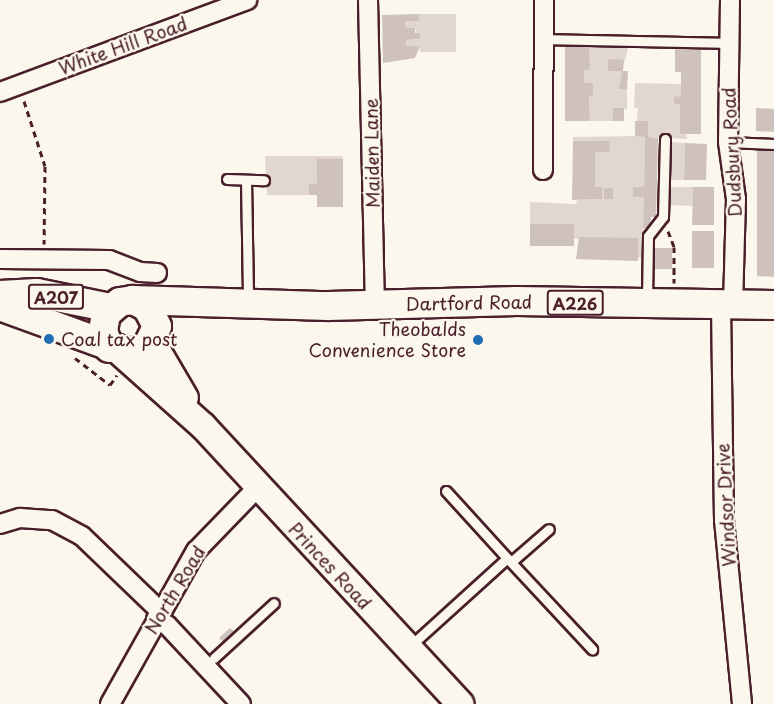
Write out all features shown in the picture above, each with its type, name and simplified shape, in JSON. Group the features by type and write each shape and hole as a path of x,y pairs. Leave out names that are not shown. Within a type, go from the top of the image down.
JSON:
{"main road":[{"name":"A207","path":"0,296 37,294 122,304"},
{"name":"Dartford Road","path":"122,304 248,306 517,301 774,305"},
{"name":"A207","path":"116,358 103,337 103,323 122,304"},
{"path":"116,358 146,349 156,331 147,307 122,304"},
{"name":"Dartford Road","path":"156,331 166,318 200,304"},
{"name":"A207","path":"0,306 116,358"},
{"name":"Princes Road","path":"156,331 167,371 203,426 257,488 460,704"},
{"name":"Princes Road","path":"116,358 203,426"}],"street":[{"name":"White Hill Road","path":"0,92 247,0"},
{"name":"Maiden Lane","path":"368,0 375,305"},
{"path":"543,170 544,0"},
{"name":"Dudsbury Road","path":"727,305 736,200 728,142 730,0"},
{"path":"0,259 109,260 140,272 157,273"},
{"path":"37,294 40,260"},
{"name":"Windsor Drive","path":"727,305 724,520 742,704"},
{"name":"North Road","path":"110,704 158,615 202,544 257,488"},
{"path":"0,524 20,518 52,520 82,536 241,704"}],"lane":[{"path":"544,39 729,43"},
{"path":"647,304 648,239 662,222 665,139"},
{"path":"728,142 774,144"},
{"path":"227,179 264,180"},
{"path":"246,180 248,306"},
{"path":"446,490 592,649"},
{"path":"407,648 509,560 549,529"},
{"path":"214,658 274,603"}],"path":[{"path":"18,85 45,166 40,260"},
{"path":"662,222 674,247 674,280"},
{"path":"110,385 116,358"}],"shaded area":[{"path":"419,14 456,14 456,52 420,52 419,46 406,46 406,40 420,39 415,28 406,28 405,21 419,21"},
{"path":"589,44 621,45 628,49 624,63 623,60 608,60 608,70 622,71 621,83 627,83 627,109 613,108 613,121 590,121 589,95 593,95 593,83 584,83 584,70 590,66"},
{"path":"635,83 681,84 681,97 674,97 674,104 680,104 680,133 686,134 687,139 645,137 643,257 638,258 638,238 574,239 573,224 530,224 530,202 576,204 577,200 602,199 595,187 595,152 609,152 609,141 573,141 573,137 635,136 638,108 634,108"},
{"path":"671,142 685,143 684,180 671,180"},
{"path":"265,156 342,156 343,159 317,159 317,183 309,184 309,195 267,195"},
{"path":"671,187 693,187 693,206 671,205"}],"building":[{"path":"419,14 419,21 405,21 406,28 415,28 415,33 420,33 420,39 406,40 406,46 420,46 415,58 383,63 382,15"},
{"path":"565,44 589,44 590,66 589,70 584,70 584,83 593,83 593,96 589,95 590,121 565,121"},
{"path":"675,46 701,47 701,134 680,134 680,104 674,104 674,96 681,97 681,72 675,72"},
{"path":"608,59 624,60 623,71 608,71"},
{"path":"622,71 628,71 627,89 619,89"},
{"path":"613,108 624,108 624,121 613,121"},
{"path":"756,108 774,109 774,132 756,131"},
{"path":"635,121 648,121 648,137 658,138 656,217 651,217 650,228 643,228 644,197 633,197 633,187 644,187 645,137 635,136"},
{"path":"573,141 610,141 609,152 595,152 595,187 602,187 602,199 572,200"},
{"path":"685,143 707,144 706,180 684,180"},
{"path":"757,148 774,148 774,277 757,276"},
{"path":"317,159 343,159 343,207 317,207 317,195 309,195 309,184 317,183"},
{"path":"693,187 714,187 714,225 692,225"},
{"path":"604,188 613,188 613,199 604,199"},
{"path":"530,224 574,224 574,246 530,246"},
{"path":"692,231 714,231 714,268 692,268"},
{"path":"579,237 638,238 638,261 576,259"},
{"path":"653,248 672,248 672,269 653,269"},
{"path":"230,628 236,633 225,644 219,638"}],"place":[{"name":"Coal tax post","path":"49,339"},
{"name":"Theobalds Convenience Store","path":"478,340"}]}
